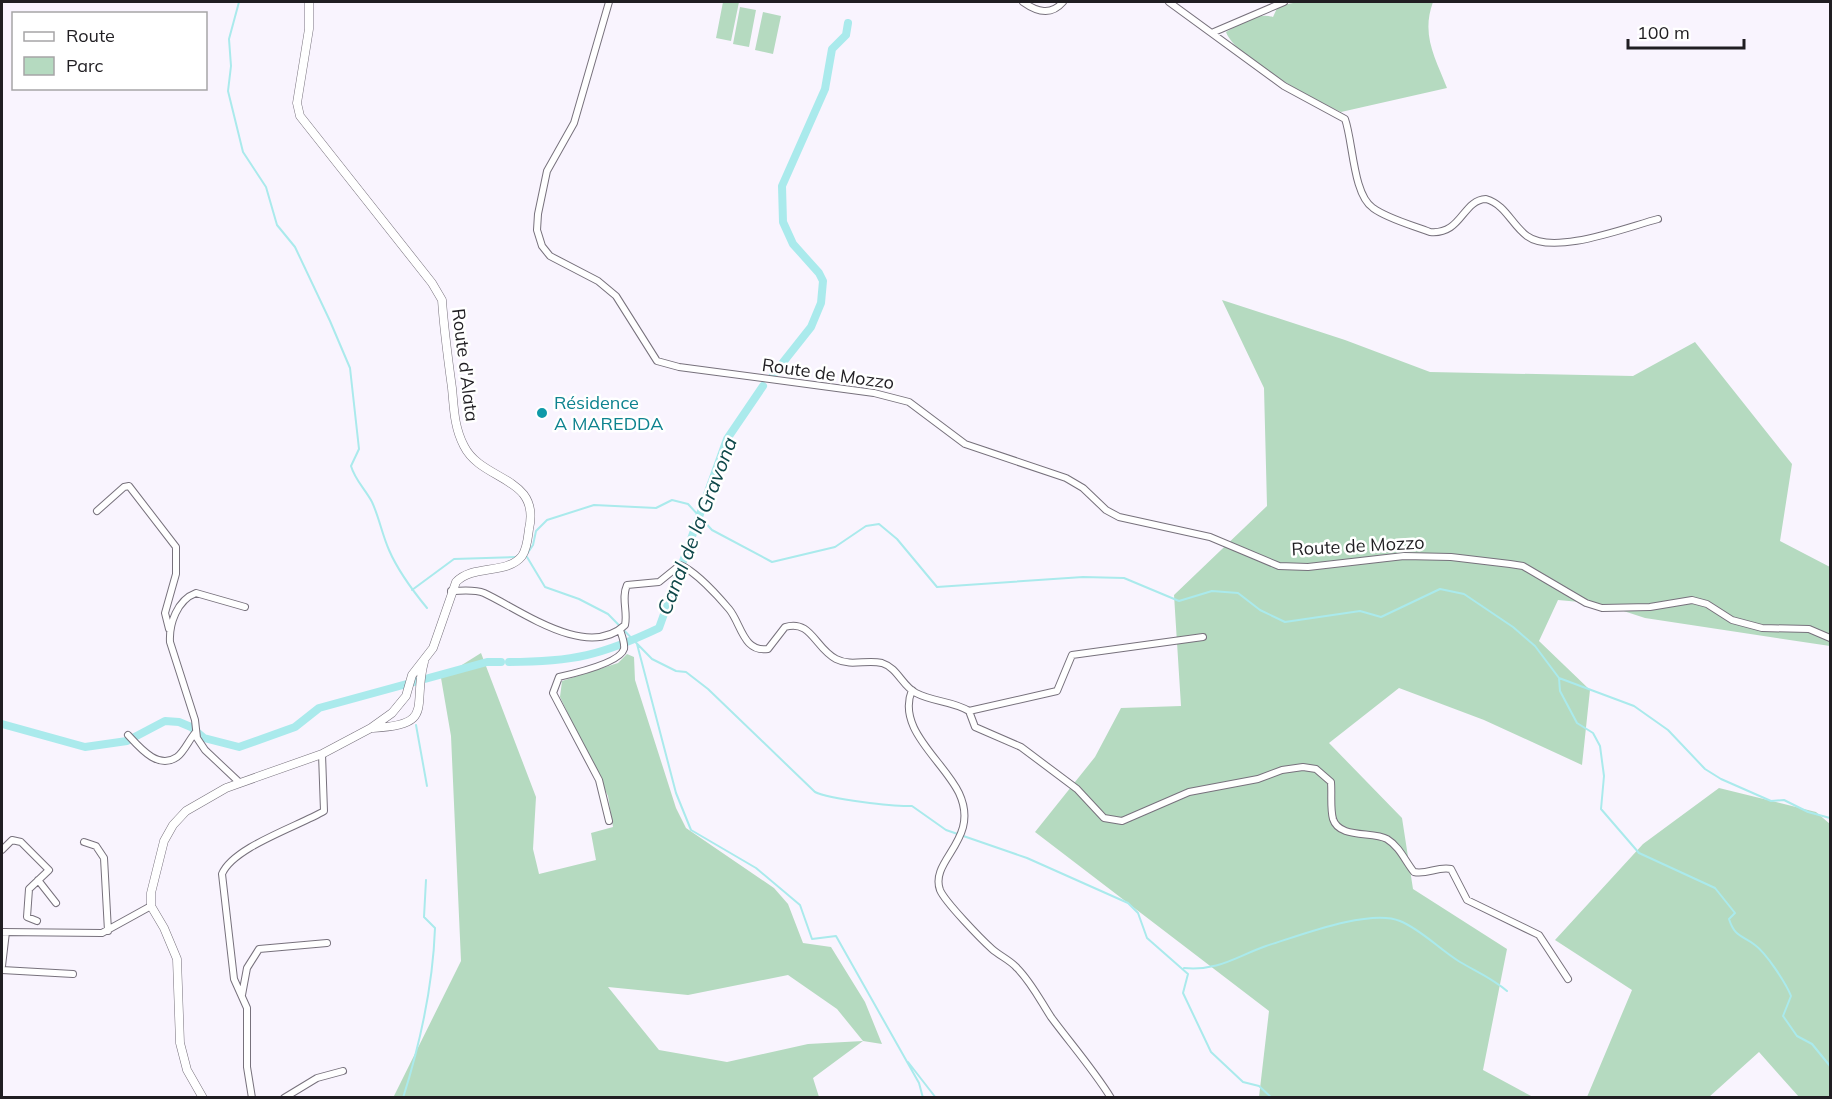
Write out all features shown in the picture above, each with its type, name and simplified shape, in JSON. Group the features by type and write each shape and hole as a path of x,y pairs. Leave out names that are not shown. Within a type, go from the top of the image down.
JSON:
{"street":[{"name":"Route d'Alata","path":"309,2 309,29 297,103 300,116 432,284 442,300 454,422 464,448 488,469 526,493 530,505 531,524 522,555 506,565 463,575 451,591"},
{"name":"Route de Mozzo","path":"609,2 574,123 547,171 537,230 542,246 550,256 598,281 616,296 651,356 663,364 874,393 909,402 931,416 959,440 1066,478 1083,488 1106,510 1119,517 1210,537 1280,566 1308,567 1404,556 1451,557 1523,566 1586,603 1602,608 1650,607 1692,600 1707,604 1732,620 1762,628 1809,629 1830,638"},
{"path":"1023,2 1040,11 1049,12 1063,2"},
{"path":"1169,2 1214,32 1284,86 1338,113 1345,120 1361,186 1366,200 1374,209 1430,232 1438,233 1455,225 1470,207 1486,199 1503,209 1526,235 1547,243 1578,240 1658,219"},
{"path":"1214,32 1284,2"},
{"path":"97,511 124,487 129,486 176,547 176,574 165,613 170,630 170,642 195,720 195,733 205,750 240,783"},
{"path":"609,821 599,780 553,693 559,677 599,666 621,655 624,648 623,628 628,613 623,596 627,585 632,582 652,584 680,565 692,571 730,609 755,649 768,649 785,627 801,625 824,652 850,664 874,662 884,664 894,669 912,690 969,711 1057,691 1072,656 1203,637"},
{"path":"202,1098 187,1070 180,1043 177,959 164,928 151,906 151,892 164,842 173,825 186,811 240,783 322,754 371,728 392,713 406,696 412,675 433,648 451,591 483,593 512,610 575,635 597,636 623,628"},
{"path":"170,630 180,607 196,593 245,607"},
{"path":"371,728 410,722 421,704 420,675 425,658"},
{"path":"912,690 908,707 913,730 936,756 959,793 965,815 964,832 943,867 939,879 942,894 992,949 1016,966 1030,982 1051,1017 1096,1073 1111,1098"},
{"path":"406,696 421,704"},
{"path":"969,711 975,727 1021,747 1077,789 1104,818 1112,821 1122,821 1189,792 1258,779 1282,770 1304,767 1316,769 1331,782 1333,820 1338,828 1347,832 1375,834 1390,841 1414,872 1420,873 1442,867 1452,869 1467,900 1539,935 1568,979"},
{"path":"128,735 160,761 179,756 195,733"},
{"path":"252,1098 247,1067 246,1008 234,980 222,874 226,866 239,856 324,811 322,754"},
{"path":"2,850 12,840 21,842 49,870 29,889 27,917 37,921"},
{"path":"84,842 96,846 104,858 108,931"},
{"path":"38,880 56,903"},
{"path":"73,974 2,968 4,932 80,934 108,931 151,906"},
{"path":"242,995 247,968 259,949 327,943"},
{"path":"284,1098 317,1078 343,1071"}],"green space":[{"path":"723,2 739,2 731,41 716,38"},
{"path":"1298,2 1433,2 1428,25 1429,36 1434,56 1447,88 1341,112 1295,88 1260,66 1233,43 1226,32 1255,17 1273,17 1278,6"},
{"path":"740,7 756,10 749,47 733,44"},
{"path":"763,12 781,16 773,54 755,50"},
{"path":"1222,300 1345,340 1430,372 1633,376 1695,342 1792,464 1780,541 1830,567 1830,646 1645,618 1602,604 1558,600 1539,641 1590,690 1582,765 1484,720 1399,688 1329,743 1402,818 1413,889 1507,949 1483,1070 1533,1097 1259,1097 1269,1011 1035,832 1095,757 1121,708 1181,706 1174,595 1267,506 1264,388"},
{"path":"481,653 536,797 533,849 539,874 596,860 591,833 613,827 608,796 560,697 562,681 618,663 627,654 634,657 635,680 676,808 686,828 774,888 788,904 803,943 831,947 865,1002 882,1044 863,1041 813,1078 819,1097 393,1098 461,961 451,736 441,678","holes":["788,975 837,1009 863,1041 808,1044 727,1062 659,1050 608,987 688,995"]},
{"path":"1719,788 1816,812 1830,824 1830,1097 1799,1097 1759,1052 1709,1097 1587,1097 1632,990 1555,940 1643,844"}],"waterway":[{"path":"239,2 229,39 231,66 228,91 243,152 266,187 277,225 295,247 350,368 359,449 351,466 372,502 397,566 427,608"},
{"name":"Canal de la Gravona","path":"773,375 811,327 821,303 823,281 819,273 793,244 783,222 782,186 825,89 832,49 846,35 848,23"},
{"name":"Canal de la Gravona","path":"509,662 587,655 621,645 659,628 727,439 763,386"},
{"path":"525,557 533,545 536,531 547,520 594,505 656,508 672,500 688,504 712,530 772,562 835,547 866,526 879,524 897,539 937,587 1083,577 1124,578 1179,601 1212,591 1238,593 1260,610 1285,622 1360,611 1381,617 1440,589 1464,594 1513,627 1535,646 1559,678 1560,691 1577,723 1593,733 1600,746 1604,776 1601,809 1639,853 1715,888 1735,913 1729,919 1734,930 1765,955 1788,990 1791,996 1783,1016 1797,1036 1812,1044 1830,1066"},
{"path":"412,590 454,559 516,557"},
{"path":"527,557 545,587 579,599 608,614 652,659 676,671 686,672 708,689 815,792 862,802 912,806 946,830 1027,858 1128,903 1138,913 1147,938 1188,974 1183,993 1211,1052 1243,1082 1259,1086 1272,1098"},
{"path":"637,644 676,793 691,830 756,868 800,905 812,939 836,936 919,1083 923,1098"},
{"name":"Canal de la Gravona","path":"2,724 85,747 127,741 165,721 179,722 191,727 204,738 239,747 295,727 319,708 487,662 501,662"},
{"path":"1559,678 1634,706 1668,730 1705,769 1721,779 1771,801 1784,800 1808,812 1830,818"},
{"path":"416,725 427,786"},
{"path":"403,1098 415,1057 432,971 435,928 424,917 426,880"},
{"path":"1184,968 1217,965 1266,946 1334,925 1371,918 1387,918 1400,921 1416,930 1460,962 1507,991"},
{"path":"908,1062 936,1098"}],"place":[{"name":"Résidence A MAREDDA","path":"542,413"}]}
